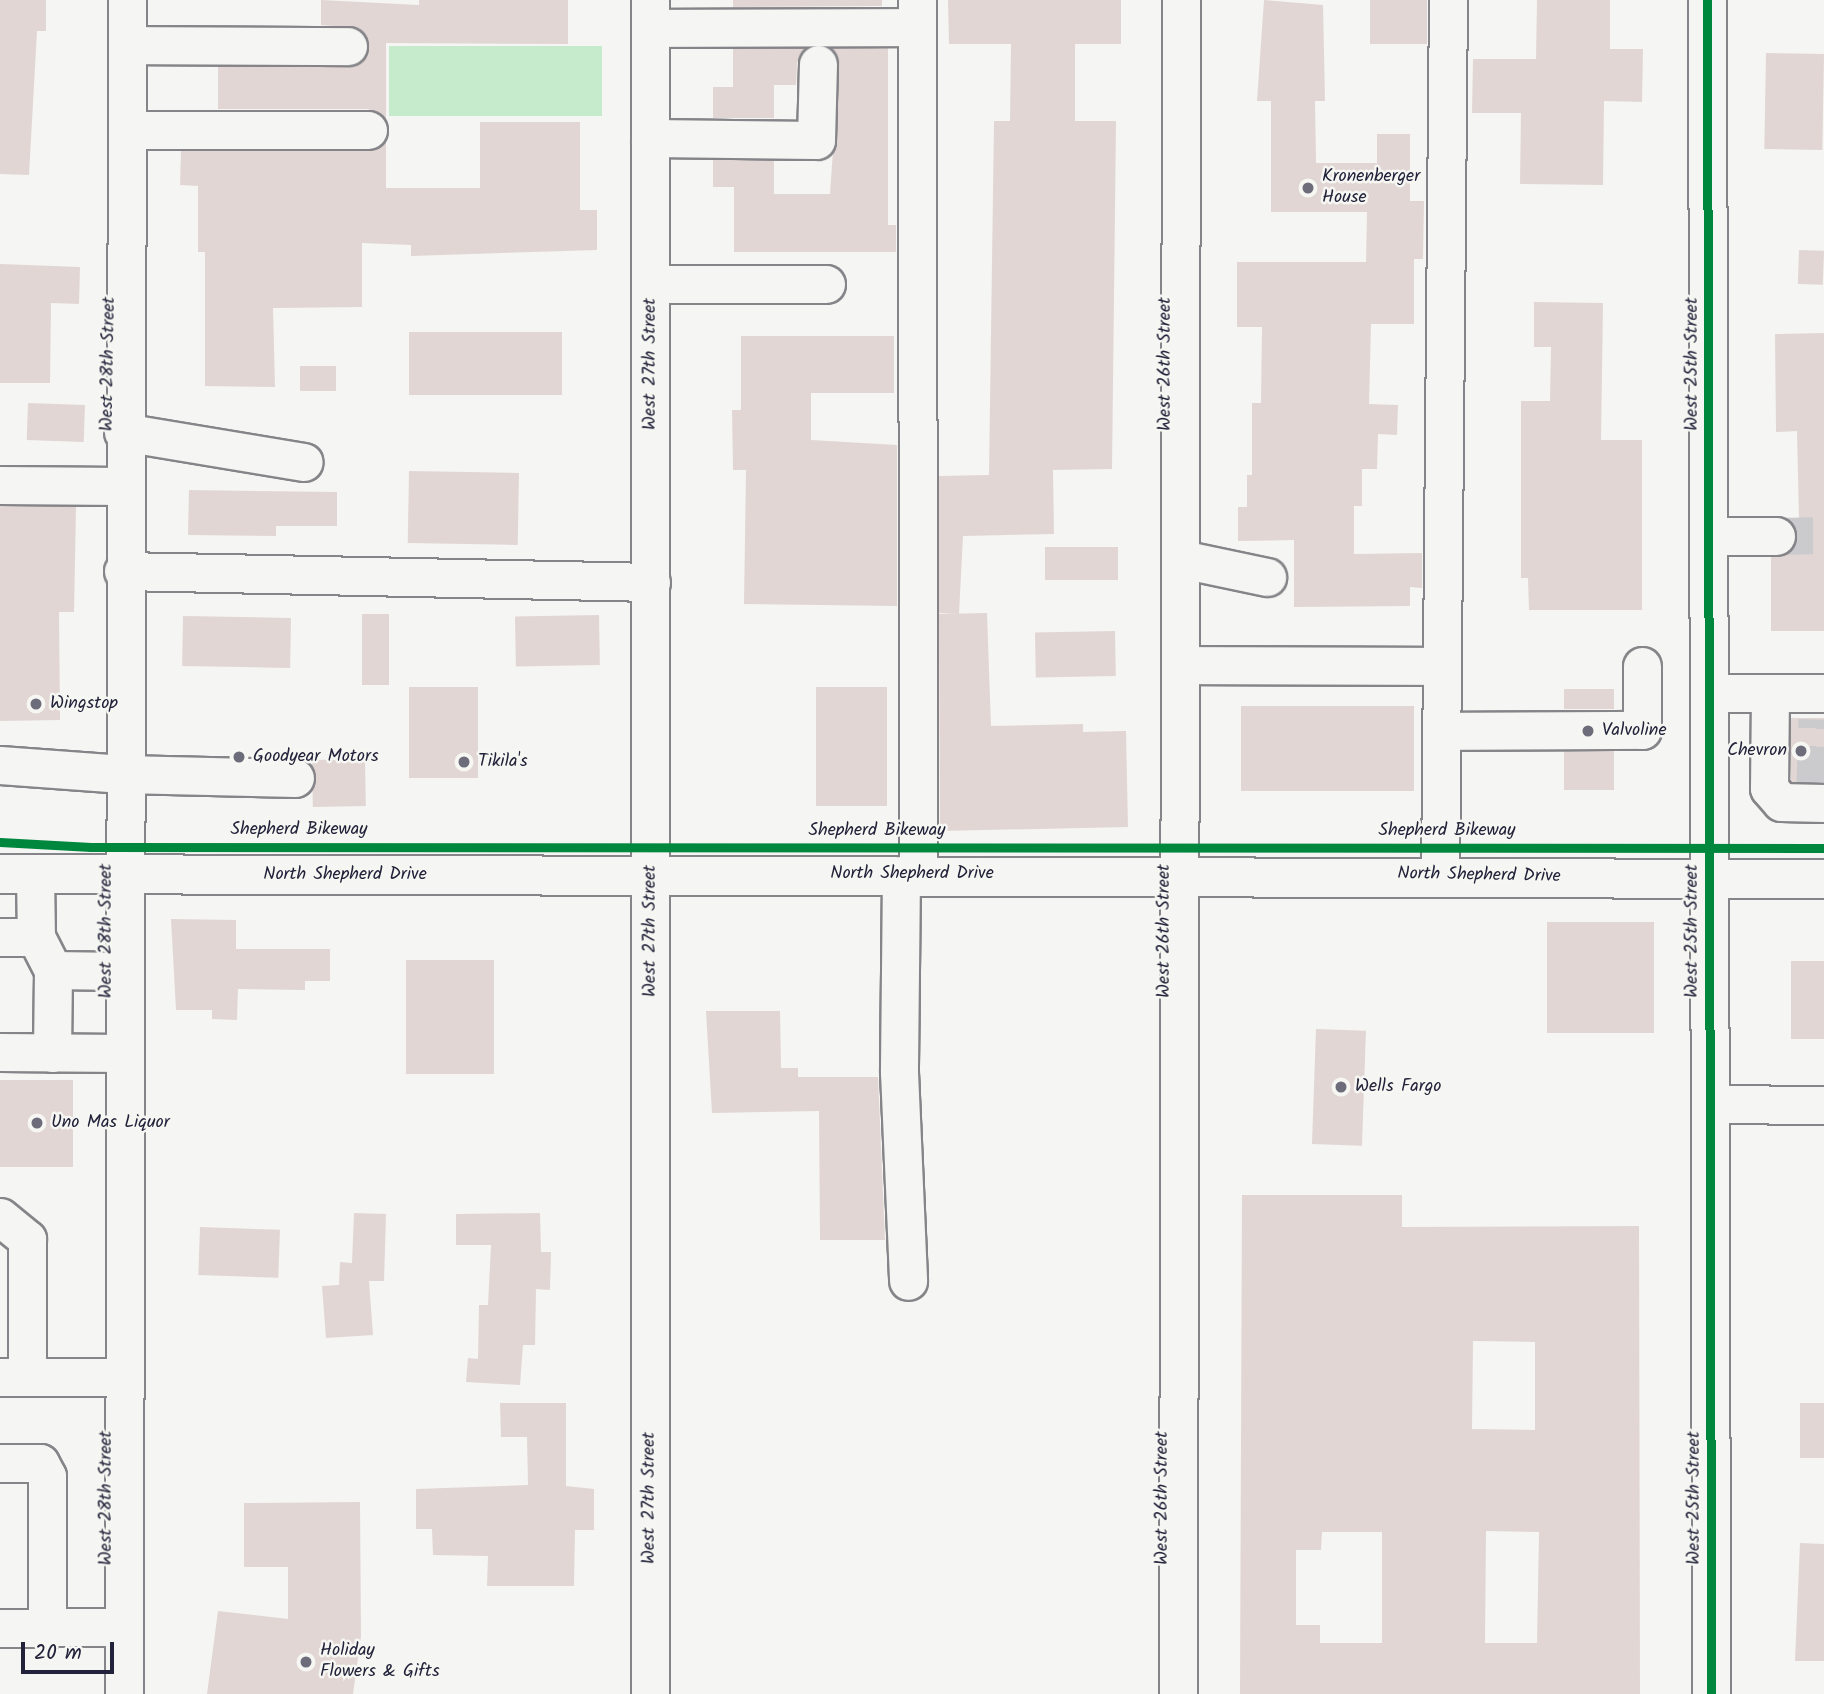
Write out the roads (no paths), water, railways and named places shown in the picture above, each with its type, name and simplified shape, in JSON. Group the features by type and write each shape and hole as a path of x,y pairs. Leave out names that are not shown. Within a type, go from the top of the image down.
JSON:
{"main road":[{"name":"North Shepherd Drive","path":"17,874 1182,874 1824,878"}],"street":[{"name":"West 28th Street","path":"124,1694 122,1377 125,1053 121,971 127,0"},
{"name":"West 26th Street","path":"1178,1694 1182,874 1181,0"},
{"path":"1440,876 1448,0"},
{"name":"West 25th Street","path":"1707,0 1711,1694"},
{"path":"650,14 917,13 909,875 899,1072 908,1281"},
{"name":"West 27th Street","path":"650,14 650,1694"},
{"path":"128,45 348,46"},
{"path":"650,138 816,139 818,64"},
{"path":"128,130 368,130"},
{"path":"650,284 826,284"},
{"path":"123,432 304,462"},
{"path":"0,485 123,486"},
{"path":"1709,536 1776,536"},
{"path":"1181,559 1266,577"},
{"path":"123,571 651,582"},
{"path":"1181,665 1442,666"},
{"path":"1441,731 1642,730 1642,666"},
{"path":"1709,693 1770,694 1819,702"},
{"path":"1770,694 1769,788 1781,802 1818,796"},
{"path":"0,765 123,774 295,778"},
{"path":"17,874 36,937 52,970 52,1052"},
{"path":"0,937 36,937"},
{"path":"52,970 121,971"},
{"path":"0,1052 125,1053"},
{"path":"1710,1104 1824,1105"},
{"path":"14,1228 13,1377 122,1377"},
{"path":"0,1463 40,1463 47,1476 47,1627"},
{"path":"0,1628 123,1627"}],"tunnel":[{"path":"1776,536 1824,535"},
{"path":"1815,783 1817,719"}],"place":[{"name":"Kronenberger House","path":"1308,188"},
{"name":"Wingstop","path":"36,704"},
{"name":"Valvoline","path":"1588,731"},
{"name":"Chevron","path":"1801,751"},
{"name":"Goodyear Motors","path":"239,757"},
{"name":"Tikila's","path":"464,762"},
{"name":"Wells Fargo","path":"1341,1087"},
{"name":"Uno Mas Liquor","path":"37,1123"},
{"name":"Holiday Flowers & Gifts","path":"306,1662"}]}
